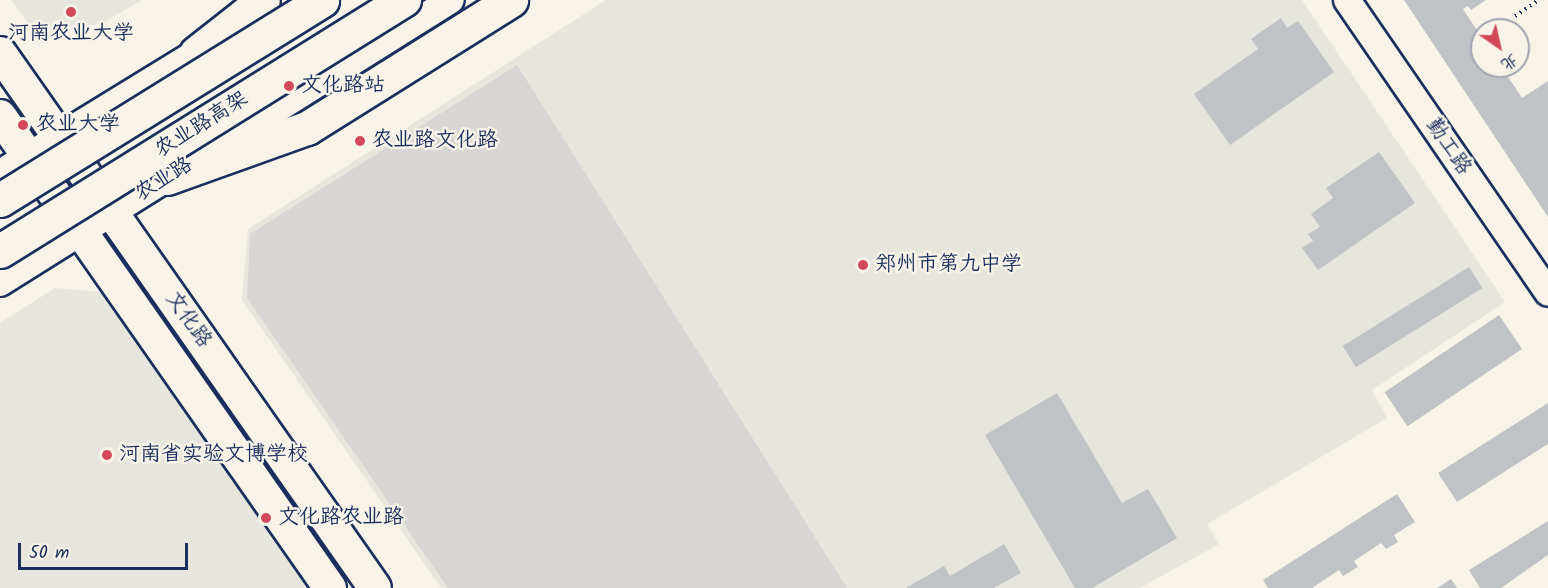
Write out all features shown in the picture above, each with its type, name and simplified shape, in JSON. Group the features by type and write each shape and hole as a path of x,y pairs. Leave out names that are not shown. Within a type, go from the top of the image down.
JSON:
{"highway":[{"path":"196,52 263,0"},
{"name":"农业路高架","path":"0,200 322,0"},
{"name":"农业路高架","path":"0,251 404,0"},
{"path":"167,178 307,128 511,0"}],"main road":[{"name":"文化路","path":"0,53 375,588"},
{"name":"文化路","path":"0,116 330,588"}],"street":[{"path":"0,173 281,0"},
{"name":"农业路","path":"0,283 451,0"},
{"name":"勤工路","path":"1347,0 1548,293"}],"path":[{"path":"1515,16 1539,0"}],"shaded area":[{"name":"河南农业大学","path":"11,0 142,0 101,24 34,32"},
{"name":"郑州市第九中学","path":"606,0 1302,0 1505,302 1372,390 1387,418 1207,524 1219,544 1140,588 441,588 242,300 248,229"},
{"path":"517,65 847,588 448,588 247,298 250,234"},
{"name":"河南省实验文博学校","path":"55,288 100,292 308,588 0,588 0,323"}],"building":[{"path":"1404,0 1486,0 1471,10 1468,6 1463,9 1470,20 1470,78 1509,78 1522,98 1548,81 1548,217"},
{"path":"1281,18 1287,28 1298,21 1334,72 1230,145 1194,94 1258,49 1251,39"},
{"path":"1379,152 1415,203 1318,270 1302,248 1313,241 1308,234 1320,227 1311,214 1333,198 1326,188"},
{"path":"1469,267 1482,288 1356,367 1343,346"},
{"path":"1499,315 1522,349 1408,426 1385,392"},
{"path":"1057,393 1122,503 1148,489 1177,538 1092,588 1075,588 985,435"},
{"path":"1548,403 1548,444 1457,502 1438,473"},
{"path":"1397,494 1415,522 1394,535 1398,542 1386,549 1381,543 1354,561 1358,567 1343,576 1339,570 1312,588 1268,588 1263,580"},
{"path":"1548,521 1548,555 1501,588 1480,588 1469,570"},
{"path":"1004,544 1021,573 994,588 906,588 944,566 950,576"},
{"path":"1451,579 1457,588 1437,588"}],"place":[{"name":"河南农业大学","path":"71,12"},
{"name":"文化路站","path":"289,86"},
{"name":"农业大学","path":"23,125"},
{"name":"农业路文化路","path":"360,141"},
{"name":"郑州市第九中学","path":"863,265"},
{"name":"河南省实验文博学校","path":"107,455"},
{"name":"文化路农业路","path":"266,518"}]}
